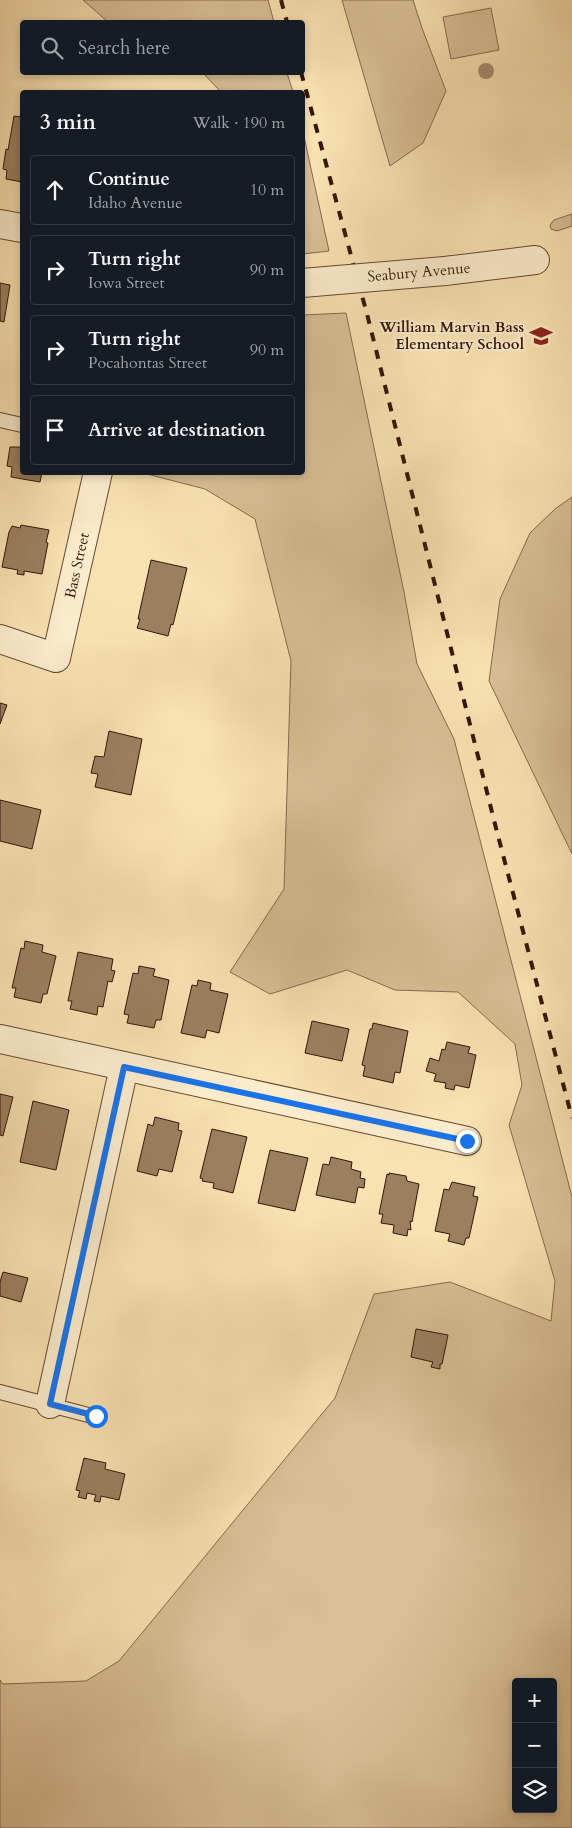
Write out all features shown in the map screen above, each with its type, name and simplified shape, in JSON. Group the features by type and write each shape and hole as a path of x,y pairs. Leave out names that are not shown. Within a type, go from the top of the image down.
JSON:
{"street":[{"path":"0,224 20,228"},
{"name":"Seabury Avenue","path":"305,283 445,271 535,260"},
{"name":"Bass Street","path":"0,639 56,658 97,475"},
{"path":"0,1039 467,1141"},
{"path":"50,1404 124,1067"}],"lane":[{"path":"0,420 20,425"},
{"path":"0,1392 96,1416"}],"shaded area":[{"path":"83,0 268,0 273,20 106,20"},
{"path":"342,0 413,0 446,91 423,143 390,166"},
{"path":"491,8 499,50 451,59 443,17"},
{"path":"205,75 288,75 292,90 219,90"},
{"path":"305,141 329,251 305,254"},
{"path":"572,214 572,226 557,231 551,229 550,225 554,220"},
{"path":"346,313 404,592 417,664 454,739 572,1197 572,1828 0,1828 0,1680 3,1684 86,1681 119,1661 335,1398 374,1294 450,1282 551,1321 555,1281 509,1125 522,1085 515,1044 458,992 395,990 347,970 270,994 230,972 284,889 291,661 255,519 205,489 151,475 305,475 305,315"},
{"path":"572,497 572,854 489,681 500,599 530,533 555,509"}],"building":[{"path":"14,116 20,117 20,182 6,179 7,170 3,169 6,149 8,150"},
{"path":"0,283 10,285 4,322 0,321"},
{"path":"10,447 20,447 20,475 41,475 40,482 11,477 12,467 7,466"},
{"path":"21,525 49,530 42,574 24,571 24,575 17,574 18,570 2,567 9,532 12,526 20,528"},
{"path":"151,560 187,568 173,625 171,624 168,636 137,628"},
{"path":"0,703 7,705 0,724"},
{"path":"109,731 142,739 131,795 95,787 98,774 91,773 95,756 104,757"},
{"path":"0,800 41,810 32,849 0,841"},
{"path":"25,941 43,945 42,952 56,956 47,994 43,994 41,1003 14,997 16,988 12,988 21,948 24,949"},
{"path":"78,952 113,959 111,970 115,971 112,982 108,981 103,1007 98,1006 97,1015 70,1009 72,1001 68,1001"},
{"path":"139,966 155,969 153,976 169,980 161,1020 156,1020 154,1028 127,1023 129,1015 124,1014 133,973 138,974"},
{"path":"198,980 211,983 210,990 228,994 219,1033 207,1030 205,1038 181,1033 192,985 197,986"},
{"path":"312,1021 349,1029 342,1061 305,1053"},
{"path":"373,1023 408,1031 400,1073 395,1072 393,1083 363,1076 365,1066 362,1065"},
{"path":"447,1042 470,1047 468,1053 476,1055 469,1088 455,1085 454,1090 445,1088 446,1083 434,1081 436,1074 426,1071 430,1058 439,1061 442,1049 445,1050"},
{"path":"0,1094 13,1097 3,1136 0,1135"},
{"path":"33,1101 69,1110 56,1170 20,1162"},
{"path":"155,1117 179,1123 178,1130 182,1131 172,1172 159,1169 157,1176 137,1171 148,1124 153,1126"},
{"path":"212,1129 247,1137 233,1193 213,1188 214,1183 202,1181 203,1179 200,1178"},
{"path":"270,1150 308,1158 295,1211 258,1203"},
{"path":"331,1157 352,1162 351,1169 361,1172 360,1178 365,1179 364,1188 358,1187 355,1203 316,1195 323,1164 329,1165"},
{"path":"389,1173 406,1176 407,1181 419,1184 412,1222 410,1221 411,1230 408,1229 407,1236 393,1233 394,1225 381,1223 383,1214 379,1214 387,1174 389,1175"},
{"path":"452,1182 475,1187 473,1196 478,1197 469,1238 466,1238 464,1245 448,1241 450,1234 435,1231 444,1189 449,1190"},
{"path":"3,1272 28,1278 21,1302 0,1296 0,1282"},
{"path":"416,1329 448,1335 440,1369 431,1367 433,1362 411,1357"},
{"path":"84,1458 106,1463 105,1469 125,1474 119,1500 101,1496 100,1502 94,1501 96,1495 87,1493 86,1499 78,1497 80,1491 76,1490"}],"railway":[{"path":"281,0 286,20"},
{"path":"302,75 367,314 497,832 572,1118"}],"place":[{"name":"William Marvin Bass Elementary School","path":"541,336"}],"route":[{"path":"96,1416 50,1404 124,1067 467,1141"}]}
